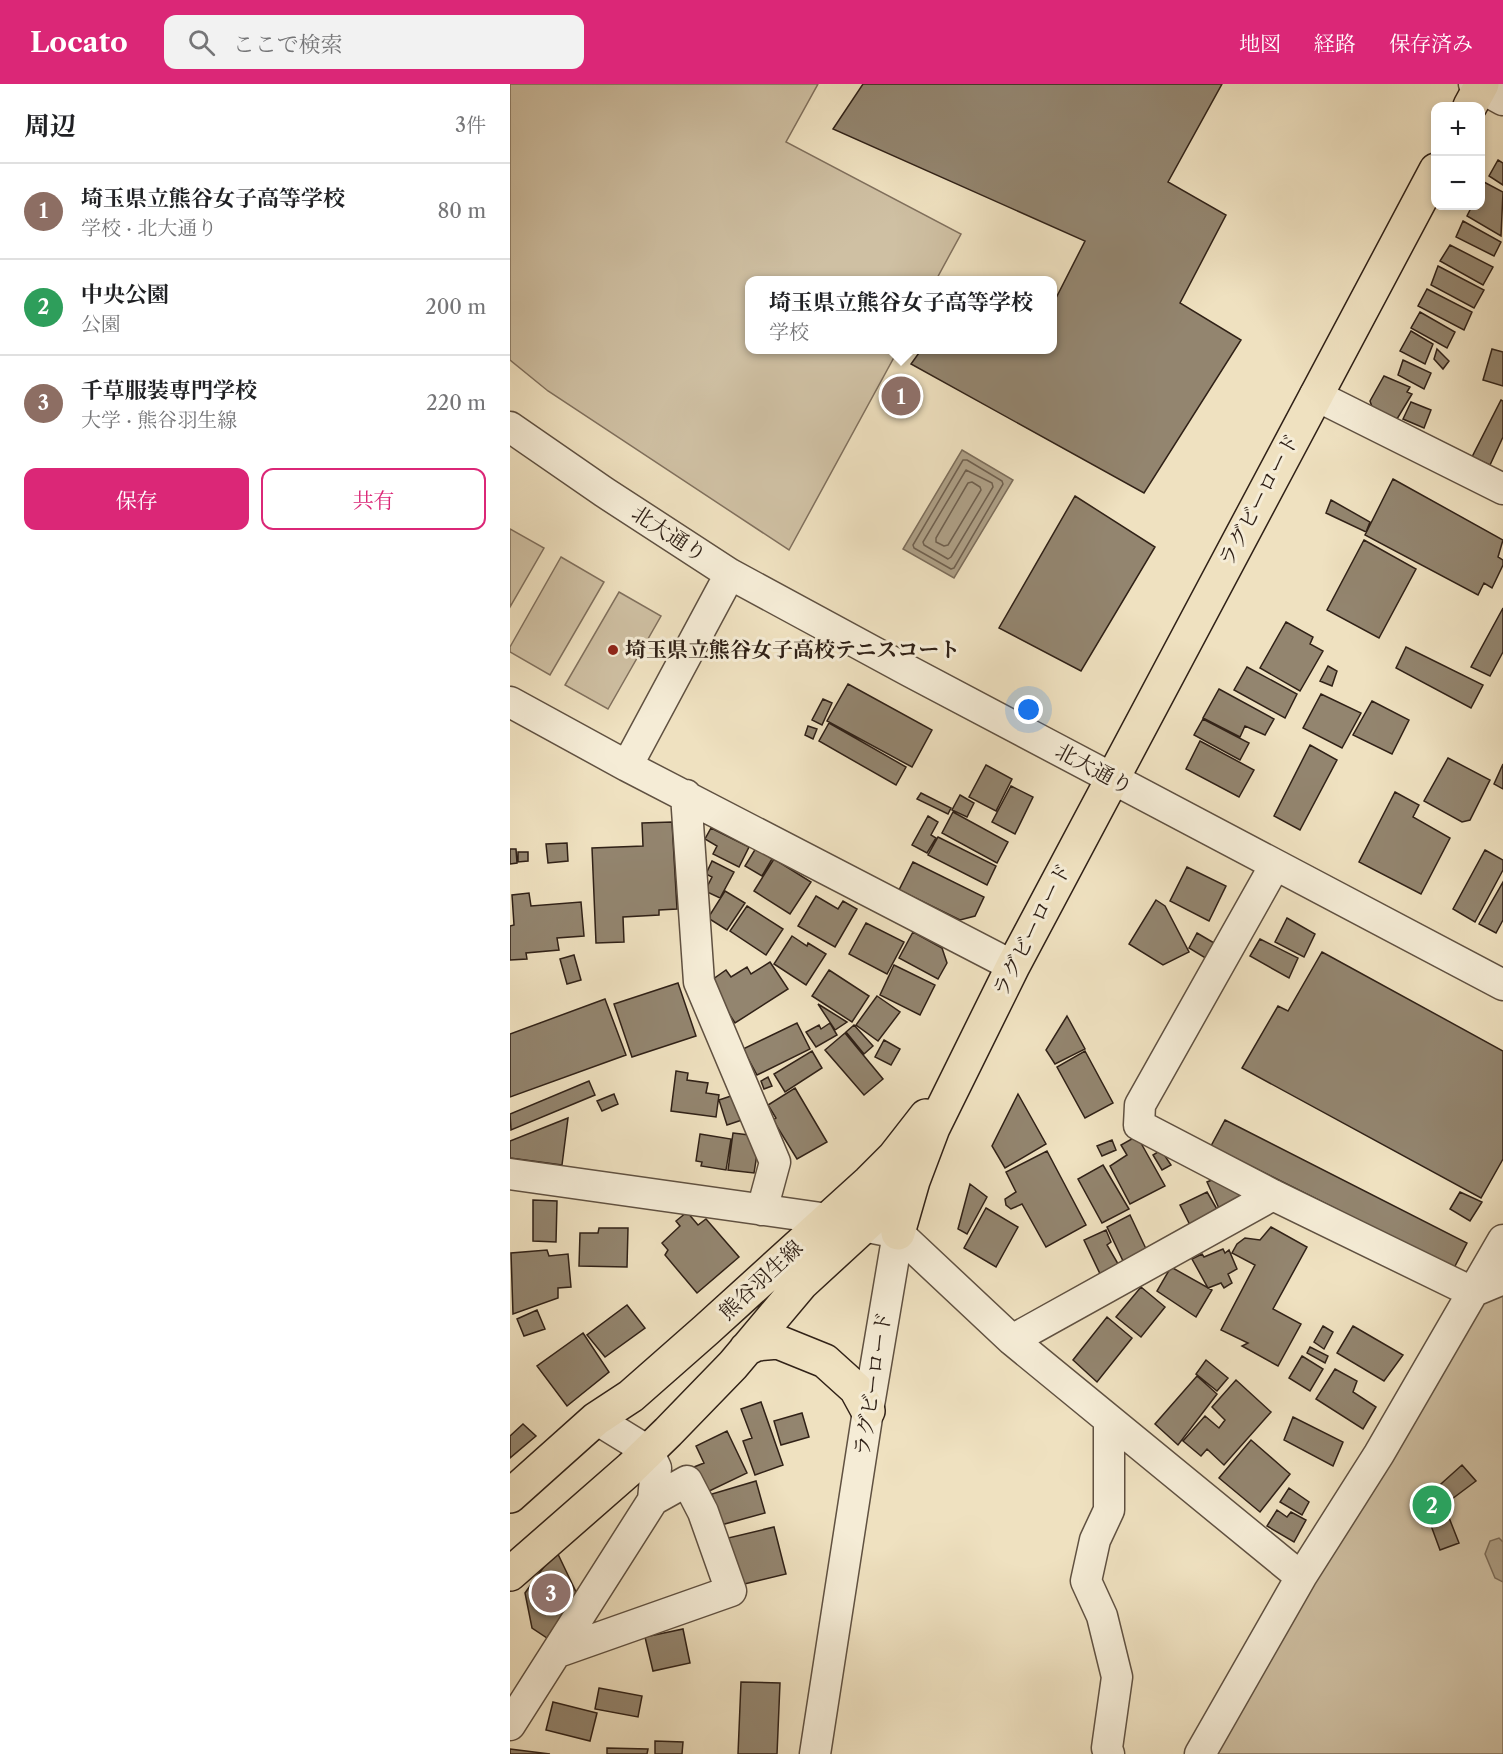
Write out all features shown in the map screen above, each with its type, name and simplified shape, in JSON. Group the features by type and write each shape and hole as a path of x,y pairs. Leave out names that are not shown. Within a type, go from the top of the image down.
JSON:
{"main road":[{"name":"ラグビーロード","path":"898,1233 913,1181 933,1128 1013,966 1431,179"},
{"name":"熊谷羽生線","path":"510,1496 596,1419 631,1396 869,1182 916,1131 980,1033"},
{"name":"熊谷羽生線","path":"510,1574 648,1451 699,1401 802,1283 888,1204 901,1188 933,1128"},
{"path":"746,1349 758,1344 778,1342 825,1361 856,1389 868,1411"}],"street":[{"path":"1315,395 1503,489"},
{"name":"北大通り","path":"510,427 604,492 730,574 1503,985"},
{"path":"627,766 730,574"},
{"path":"510,702 627,766 1013,966"},
{"path":"686,795 699,982 775,1162 762,1210"},
{"path":"1275,865 1140,1105 1138,1125 1273,1195 1472,1292 1503,1279"},
{"path":"510,1174 828,1219 898,1233 1012,1340 1301,1577"},
{"path":"1012,1340 1273,1195"},
{"name":"ラグビーロード","path":"815,1754 898,1233"},
{"path":"1200,1754 1301,1577 1378,1454 1503,1240"},
{"path":"510,1725 653,1500 656,1468 648,1451 596,1419"},
{"path":"1108,1420 1109,1510 1095,1540 1086,1581 1102,1616 1117,1677 1107,1748 1109,1754"},
{"path":"558,1652 731,1591 703,1512 687,1481 653,1500"}],"shaded area":[{"path":"510,84 818,84 786,142 961,234 938,276 745,276 745,354 896,354 789,550 548,391 510,360"},
{"path":"510,529 544,548 510,607"},
{"name":"埼玉県立熊谷女子高校テニスコート","path":"561,557 604,582 550,675 510,652 510,647"},
{"name":"埼玉県立熊谷女子高校テニスコート","path":"619,592 661,616 608,709 565,685"},
{"path":"1503,1293 1503,1754 1216,1754 1314,1581 1482,1301"}],"water":[{"path":"962,450 1013,480 954,578 903,549"},
{"path":"1499,1538 1503,1542 1503,1582 1495,1578 1485,1554 1490,1541"}],"building":[{"path":"863,84 1222,84 1168,182 1226,215 1180,303 1241,340 1144,493 911,364 918,354 1057,354 1057,296 1085,241 833,129"},
{"path":"1498,160 1503,163 1503,185 1489,176"},
{"path":"1485,183 1503,192 1501,236 1467,216 1470,210 1485,210"},
{"path":"1463,221 1501,242 1494,256 1456,237"},
{"path":"1450,245 1493,267 1483,285 1440,261"},
{"path":"1438,266 1484,290 1474,308 1431,285"},
{"path":"1427,289 1472,312 1464,330 1418,306"},
{"path":"1420,312 1455,332 1447,348 1411,328"},
{"path":"1411,331 1433,344 1425,364 1400,351"},
{"path":"1437,349 1449,361 1443,369 1434,359"},
{"path":"1492,349 1503,352 1503,386 1483,380"},
{"path":"1403,360 1431,373 1424,389 1398,375"},
{"path":"1384,376 1410,387 1407,392 1412,394 1397,419 1372,407 1370,401"},
{"path":"1501,400 1503,401 1503,437 1490,465 1472,457"},
{"path":"1411,402 1431,410 1424,428 1403,419"},
{"path":"1393,479 1503,540 1498,557 1503,560 1503,565 1492,588 1484,583 1478,595 1365,535"},
{"path":"1075,496 1155,547 1081,671 999,628"},
{"path":"1331,500 1370,522 1366,532 1326,513"},
{"path":"1364,540 1416,569 1379,638 1327,610"},
{"path":"1503,608 1503,652 1490,676 1471,667"},
{"path":"1286,622 1313,637 1310,644 1323,651 1300,691 1260,668"},
{"path":"1406,647 1483,685 1471,708 1396,668"},
{"path":"1328,666 1337,671 1332,686 1320,681"},
{"path":"1247,667 1297,694 1285,718 1234,690"},
{"path":"848,684 932,730 912,767 827,721"},
{"path":"1219,689 1274,719 1265,735 1245,726 1240,737 1203,718"},
{"path":"1321,694 1361,713 1342,748 1303,728"},
{"path":"823,699 832,703 822,725 812,720"},
{"path":"1372,701 1409,720 1392,754 1353,735"},
{"path":"1203,719 1249,743 1240,760 1194,735"},
{"path":"829,723 906,767 896,785 819,741"},
{"path":"808,726 817,729 813,739 805,735"},
{"path":"1200,741 1254,770 1239,797 1186,769"},
{"path":"1310,745 1337,760 1300,830 1274,816"},
{"path":"1448,758 1490,780 1470,820 1462,822 1424,801"},
{"path":"1503,764 1503,789 1494,784"},
{"path":"986,765 1012,779 996,811 969,797"},
{"path":"1011,786 1033,797 1015,834 992,822"},
{"path":"1395,792 1419,805 1413,817 1450,838 1421,894 1359,862"},
{"path":"921,793 951,808 948,814 917,799"},
{"path":"960,795 974,803 967,817 952,810"},
{"path":"953,812 1008,842 997,863 942,833"},
{"path":"928,816 938,822 931,835 936,838 927,853 912,845"},
{"path":"672,822 677,909 659,910 659,915 623,917 624,942 596,943 592,848 643,846 642,823"},
{"path":"711,828 749,847 739,867 713,854 717,846 705,839"},
{"path":"938,837 996,866 987,885 928,855"},
{"path":"567,843 568,861 548,863 546,844"},
{"path":"756,848 772,859 762,876 745,866"},
{"path":"510,849 516,849 517,863 510,864"},
{"path":"1485,850 1503,860 1503,870 1475,922 1453,909"},
{"path":"518,852 528,852 528,861 518,862"},
{"path":"774,859 811,882 790,914 754,891"},
{"path":"712,861 734,872 720,898 705,891 712,877 706,874"},
{"path":"913,862 984,897 975,916 960,920 899,890"},
{"path":"1187,867 1226,886 1209,921 1170,901"},
{"path":"1503,882 1503,920 1496,933 1479,924"},
{"path":"725,891 745,903 727,930 708,918"},
{"path":"529,893 531,906 581,902 584,936 557,938 559,950 526,953 527,959 510,960 510,926 514,925 512,895"},
{"path":"816,896 838,909 843,901 857,909 835,947 798,926"},
{"path":"1156,900 1165,906 1189,952 1163,965 1129,944"},
{"path":"747,906 783,929 766,955 730,931"},
{"path":"1287,918 1315,934 1304,957 1275,942"},
{"path":"866,923 904,942 887,974 849,954"},
{"path":"913,932 942,948 947,963 938,979 899,958"},
{"path":"1197,933 1221,947 1212,962 1189,948"},
{"path":"792,936 807,946 808,943 826,954 806,985 774,964"},
{"path":"1260,939 1298,958 1289,978 1250,956"},
{"path":"1322,952 1503,1051 1503,1159 1481,1198 1242,1068 1278,1006 1288,1011"},
{"path":"574,955 581,980 567,984 560,959"},
{"path":"770,962 788,989 735,1023 709,982 726,970 731,977 747,967 751,974"},
{"path":"894,965 935,985 920,1015 880,995"},
{"path":"829,970 869,996 852,1022 812,996"},
{"path":"678,983 696,1036 632,1057 614,1004"},
{"path":"877,996 900,1012 878,1041 856,1025"},
{"path":"605,999 626,1055 510,1097 510,1034"},
{"path":"818,1004 847,1022 835,1030"},
{"path":"1067,1016 1085,1049 1055,1064 1046,1050"},
{"path":"797,1023 810,1049 757,1075 743,1049"},
{"path":"830,1023 837,1035 816,1047 806,1032 819,1025 821,1029"},
{"path":"854,1025 873,1046 864,1054 846,1032"},
{"path":"845,1033 883,1079 864,1095 825,1050"},
{"path":"884,1040 900,1049 891,1065 875,1057"},
{"path":"812,1051 822,1068 785,1092 774,1074"},
{"path":"1085,1051 1113,1103 1085,1118 1057,1067"},
{"path":"676,1071 688,1073 687,1080 708,1083 706,1093 719,1095 716,1117 671,1111"},
{"path":"768,1077 772,1086 764,1089 761,1081"},
{"path":"589,1081 595,1095 511,1130 510,1114"},
{"path":"795,1088 827,1142 797,1159 773,1120 776,1118 768,1105"},
{"path":"614,1094 618,1104 602,1111 597,1101"},
{"path":"737,1094 745,1119 727,1125 719,1100"},
{"path":"1018,1094 1046,1144 1005,1168 992,1146"},
{"path":"568,1118 562,1165 510,1158 510,1141"},
{"path":"1225,1120 1467,1243 1454,1268 1211,1146"},
{"path":"733,1133 749,1135 757,1154 754,1173 728,1170"},
{"path":"700,1134 731,1139 726,1170 701,1166 702,1162 696,1161"},
{"path":"1137,1136 1165,1186 1130,1204 1110,1166 1127,1155 1121,1145"},
{"path":"1112,1140 1116,1150 1102,1156 1097,1146"},
{"path":"1161,1150 1171,1165 1162,1170 1153,1155"},
{"path":"1047,1151 1086,1225 1046,1247 1022,1204 1011,1209 1006,1205 1005,1199 1016,1192 1006,1172"},
{"path":"1103,1165 1129,1209 1102,1223 1078,1179"},
{"path":"1224,1175 1249,1201 1222,1215 1207,1182"},
{"path":"970,1184 987,1197 967,1234 958,1229"},
{"path":"1207,1192 1221,1216 1193,1231 1180,1205"},
{"path":"1460,1192 1482,1202 1470,1221 1450,1209"},
{"path":"533,1200 557,1201 556,1242 533,1241"},
{"path":"986,1208 1018,1227 996,1267 964,1248"},
{"path":"687,1212 698,1225 706,1219 739,1257 697,1293 665,1255 668,1250 662,1243 680,1226 676,1221"},
{"path":"1130,1215 1148,1253 1124,1263 1107,1227"},
{"path":"1271,1227 1307,1247 1273,1309 1301,1324 1278,1366 1242,1346 1248,1343 1221,1330 1255,1265 1232,1253 1237,1244 1245,1238 1260,1240"},
{"path":"599,1228 628,1228 627,1267 579,1266 580,1233 598,1233"},
{"path":"1106,1230 1111,1242 1107,1245 1121,1269 1102,1278 1084,1240"},
{"path":"1223,1249 1225,1253 1229,1250 1237,1269 1228,1274 1232,1283 1224,1288 1221,1283 1208,1288 1192,1259"},
{"path":"547,1250 549,1256 568,1254 571,1287 558,1288 558,1298 513,1314 511,1253"},
{"path":"1171,1267 1212,1290 1196,1317 1157,1291"},
{"path":"1141,1287 1165,1307 1141,1337 1116,1317"},
{"path":"627,1305 645,1328 605,1357 587,1335"},
{"path":"537,1310 545,1329 524,1336 517,1319"},
{"path":"1107,1317 1132,1338 1097,1382 1073,1360"},
{"path":"1323,1326 1333,1332 1324,1349 1314,1342"},
{"path":"1353,1326 1403,1355 1384,1381 1337,1353"},
{"path":"583,1333 609,1372 567,1406 537,1366"},
{"path":"1310,1347 1328,1356 1325,1363 1307,1353"},
{"path":"1302,1356 1323,1369 1310,1391 1289,1378"},
{"path":"1206,1360 1228,1378 1217,1391 1196,1374"},
{"path":"1335,1369 1357,1381 1353,1392 1376,1407 1363,1429 1316,1399"},
{"path":"1197,1376 1217,1394 1178,1445 1155,1424"},
{"path":"1236,1380 1271,1412 1224,1465 1207,1449 1201,1456 1183,1441 1205,1416 1219,1428 1225,1420 1212,1407"},
{"path":"761,1402 783,1465 755,1475 743,1441 752,1438 741,1409"},
{"path":"802,1413 809,1437 781,1445 774,1421"},
{"path":"1293,1417 1343,1442 1333,1466 1284,1440"},
{"path":"523,1424 536,1436 510,1458 510,1436"},
{"path":"727,1431 747,1473 701,1495 689,1469 704,1463 696,1446"},
{"path":"1251,1440 1290,1474 1260,1512 1219,1478"},
{"path":"1462,1465 1476,1481 1444,1505 1459,1543 1440,1550 1422,1501"},
{"path":"756,1481 765,1513 721,1525 712,1494"},
{"path":"1289,1488 1309,1502 1302,1515 1280,1502"},
{"path":"1277,1510 1287,1517 1291,1512 1306,1520 1294,1542 1267,1526"},
{"path":"774,1527 786,1574 736,1586 724,1539"},
{"path":"556,1550 577,1594 547,1638 532,1628 525,1593"},
{"path":"683,1629 690,1663 653,1671 645,1637"},
{"path":"741,1682 780,1683 777,1754 738,1754"},
{"path":"599,1688 642,1696 638,1717 595,1709"},
{"path":"553,1702 597,1713 590,1741 546,1730"},
{"path":"655,1741 683,1742 682,1754 655,1754"},
{"path":"607,1748 648,1749 647,1754 607,1754"},
{"path":"510,1749 550,1754 510,1754"}],"place":[{"name":"埼玉県立熊谷女子高等学校","path":"901,396"},
{"name":"埼玉県立熊谷女子高校テニスコート","path":"613,650"},
{"name":"中央公園","path":"1432,1505"},
{"name":"千草服装専門学校","path":"551,1593"}]}
